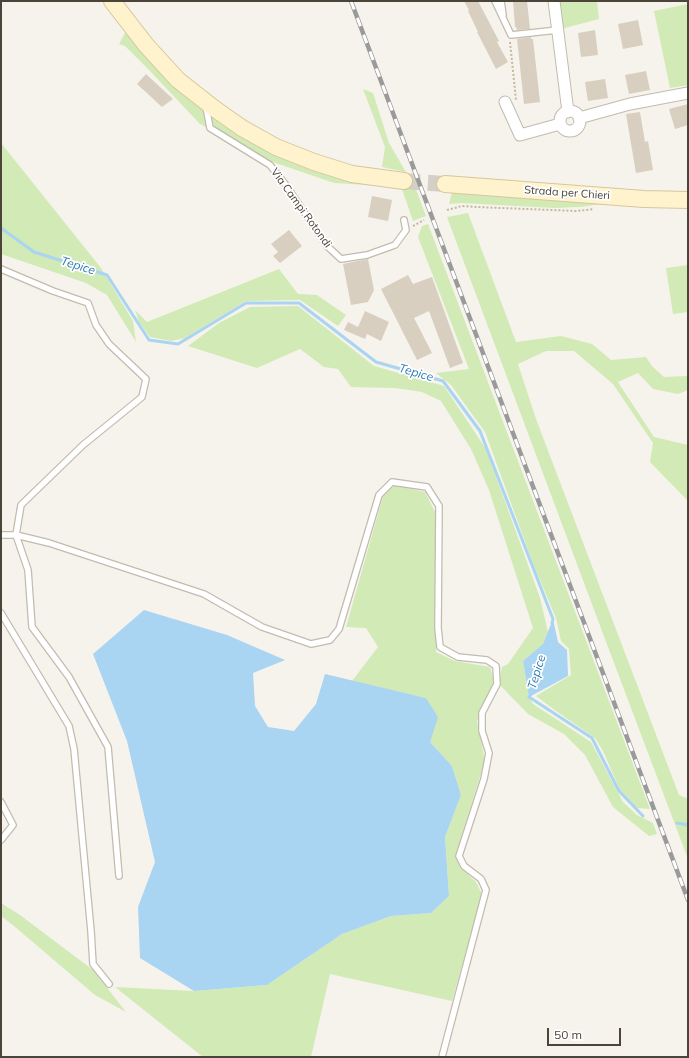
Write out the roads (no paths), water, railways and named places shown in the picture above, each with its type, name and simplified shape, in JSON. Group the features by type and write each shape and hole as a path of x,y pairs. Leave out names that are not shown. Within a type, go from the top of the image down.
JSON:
{"main road":[{"path":"112,1 146,45 178,80 242,128 276,147 314,162 352,174 404,181"},
{"name":"Strada per Chieri","path":"445,184 644,199 688,200"}],"street":[{"path":"554,1 568,112"},
{"path":"579,118 630,104 688,93"},
{"path":"505,102 520,135 560,124"},
{"path":"563,113 575,113 579,118 577,127 572,131 566,130 560,124 563,113"}],"lane":[{"path":"495,1 511,36 558,30"},
{"path":"501,1 504,21"},
{"name":"Via Campi Rotondi","path":"205,101 210,128 270,165 286,184 327,246 341,258 367,255 395,245 406,230 404,220"},
{"path":"1,269 46,288 88,303 96,325 109,344 146,379 142,397 83,445 21,505 16,535 28,570 32,627 69,677 108,747 119,876"},
{"path":"1,535 16,535 48,543 204,594 262,627 311,644 330,640 339,629 379,495 392,482 427,487 439,506 438,628 440,647 458,657 487,660 496,666 497,684 482,712 482,732 489,753 484,779 459,856 464,866 481,879 486,890 442,1057"},
{"path":"1,612 69,726 74,749 93,964 109,984"},
{"path":"1,802 13,825 1,840"}],"water":[{"path":"144,610 227,635 285,660 253,673 255,706 268,727 294,731 316,704 325,674 426,698 438,717 430,742 452,766 461,795 445,837 449,896 431,913 391,916 342,934 267,985 194,991 140,958 138,907 155,862 127,741 93,654"},
{"path":"553,619 558,642 567,650 568,676 529,697 523,661 543,644"}],"waterway":[{"name":"Tepice","path":"1,228 34,252 107,275 149,340 178,344 246,303 299,303 376,362 443,381 480,431 553,619 552,623"},
{"name":"Tepice","path":"531,694 529,697 592,738 619,791 643,816"},
{"name":"Tepice","path":"677,823 688,825"}],"tunnel":[{"path":"404,181 445,184"}],"railway":[{"path":"351,1 688,900"}]}
